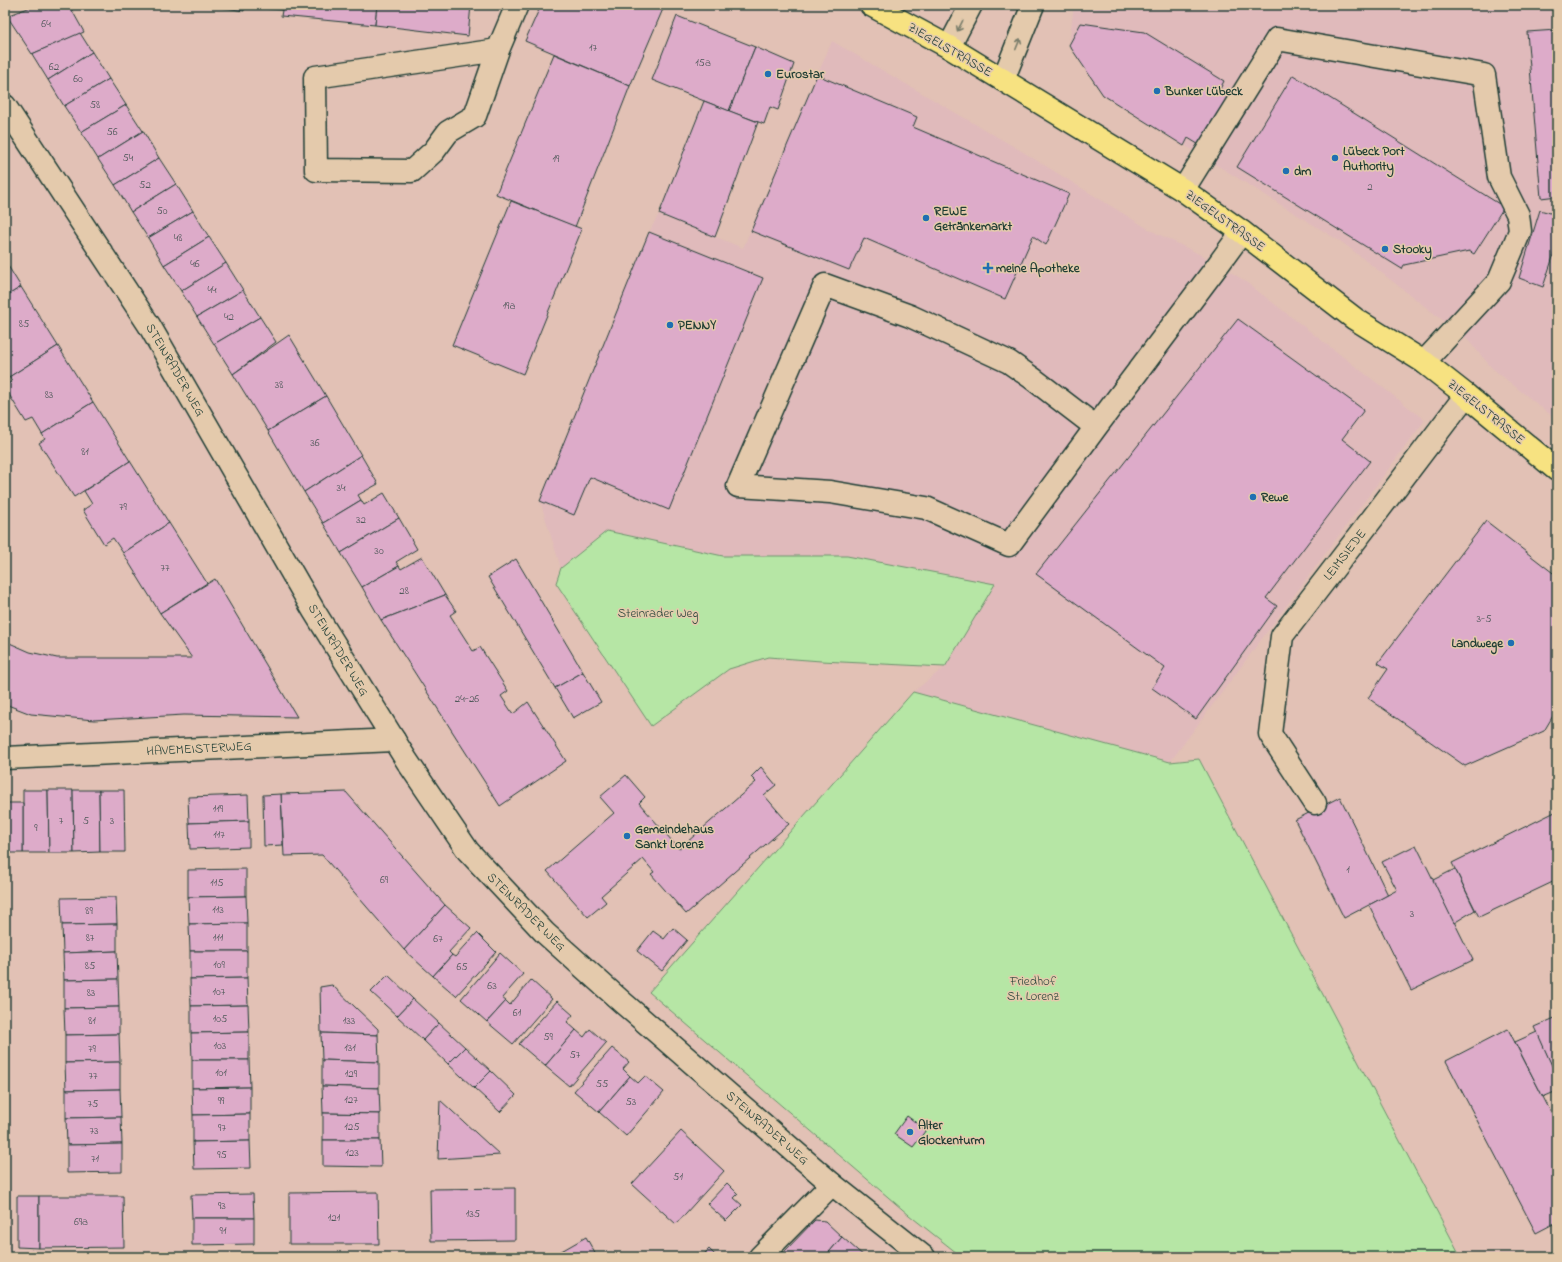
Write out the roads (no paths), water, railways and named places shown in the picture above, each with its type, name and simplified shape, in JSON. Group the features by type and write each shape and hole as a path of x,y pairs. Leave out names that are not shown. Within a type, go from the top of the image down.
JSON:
{"main road":[{"name":"ZIEGELSTRASSE","path":"871,5 949,47 1183,190 1242,232 1355,318 1424,362 1466,394 1557,470"}],"street":[{"path":"498,50 315,77 316,170 412,171 434,152 448,132 475,116 498,50 517,5"},
{"path":"949,47 971,5"},
{"path":"1003,80 1033,5"},
{"path":"1183,190 1277,39 1484,75 1499,177 1518,215 1520,231 1500,281 1424,362"},
{"name":"STEINRADER WEG","path":"5,106 149,324 314,611 394,740 468,851 545,933 622,1002 832,1184 924,1257"},
{"path":"1096,427 1009,362 910,316 825,285 738,486 830,492 926,508 1010,545 1242,232"},
{"name":"LEIMSIEDE","path":"1315,803 1270,734 1282,636 1466,394"},
{"name":"HAVEMEISTERWEG","path":"5,758 394,740"},
{"path":"760,1257 832,1184"}],"place":[{"name":"Eurostar","path":"768,74"},
{"name":"Bunker Lübeck","path":"1157,91"},
{"name":"Lübeck Port Authority","path":"1335,158"},
{"name":"dm","path":"1286,171"},
{"name":"REWE Getränkemarkt","path":"926,218"},
{"name":"Stooky","path":"1385,249"},
{"name":"meine Apotheke","path":"988,268"},
{"name":"PENNY","path":"670,325"},
{"name":"Rewe","path":"1253,497"},
{"name":"Landwege","path":"1511,643"},
{"name":"Gemeindehaus Sankt Lorenz","path":"627,836"},
{"name":"Alter Glockenturm","path":"910,1132"}],"park label":[{"name":"Steinrader Weg","path":"658,613"},
{"name":"Friedhof St. Lorenz","path":"1033,988"}]}
